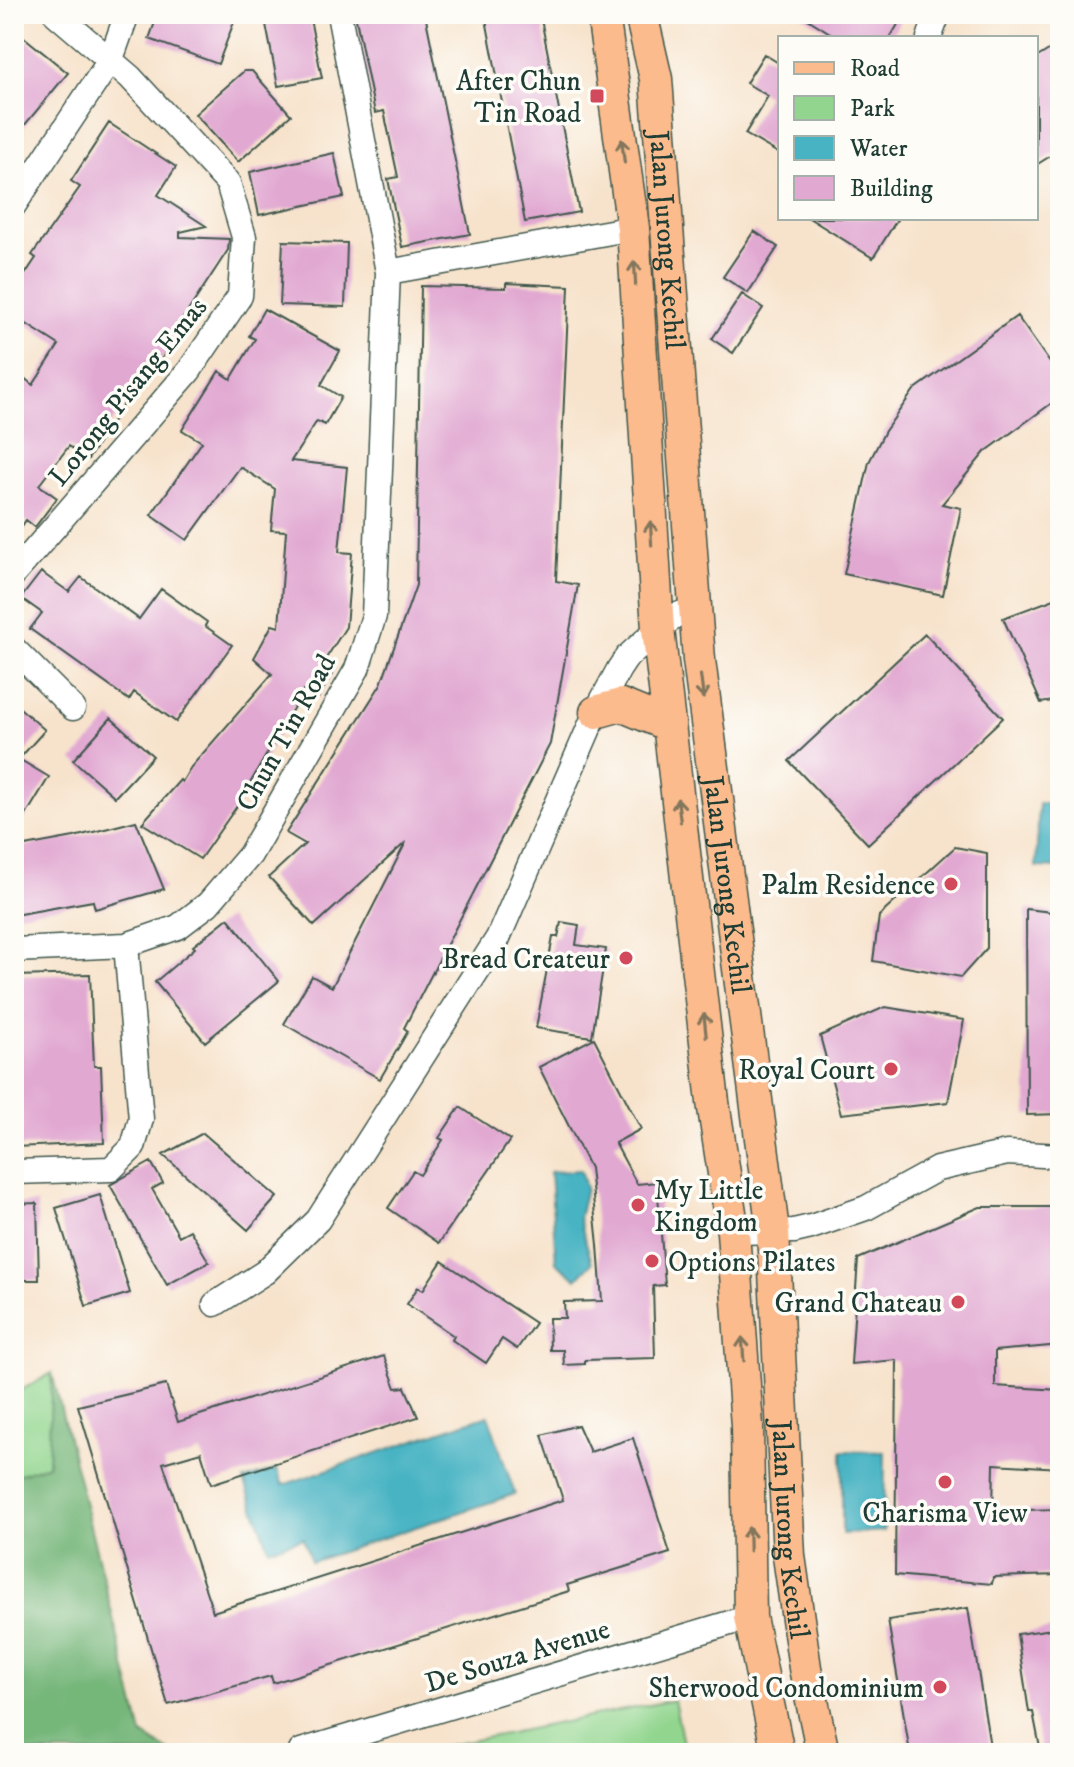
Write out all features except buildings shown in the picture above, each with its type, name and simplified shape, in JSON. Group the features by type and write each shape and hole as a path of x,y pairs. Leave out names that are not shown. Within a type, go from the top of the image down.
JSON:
{"main road":[{"name":"Jalan Jurong Kechil","path":"603,14 633,228 658,629 713,1102 733,1232 747,1426 750,1617 778,1753"},
{"name":"Jalan Jurong Kechil","path":"641,14 656,79 699,660 773,1231 789,1556 805,1668 823,1753"},
{"path":"596,712 621,705 669,725"},
{"path":"713,1102 725,1116 738,1118 748,1111 757,1097"}],"street":[{"name":"Lorong Pisang Emas","path":"14,574 189,371 240,296 244,237 228,183 111,59 56,14"},
{"path":"14,205 111,59 127,14"},
{"name":"Chun Tin Road","path":"14,950 126,945 178,927 208,904 250,855 357,669 374,616 388,272 339,14"},
{"path":"930,36 938,14"},
{"path":"388,272 633,228"},
{"path":"215,1304 265,1272 318,1220 498,938 596,712 627,657 677,615 695,609"},
{"path":"14,649 73,708"},
{"path":"14,1172 111,1169 133,1147 141,1119 126,945"},
{"path":"733,1232 811,1227 866,1208 937,1169 1007,1153 1060,1156"},
{"name":"De Souza Avenue","path":"301,1751 750,1617"}],"green space":[{"path":"52,1373 48,1465 14,1476 14,1394"},
{"path":"52,1373 142,1734 172,1753 14,1753 14,1476 48,1465"},
{"path":"674,1700 685,1753 436,1753 435,1748"}],"water":[{"path":"1039,803 1060,805 1060,868 1036,867"},
{"path":"581,1170 586,1188 579,1218 592,1263 577,1279 556,1262 550,1172"},
{"path":"488,1415 515,1494 311,1562 303,1538 269,1549 244,1480 277,1469 283,1485"},
{"path":"842,1451 885,1452 884,1531 842,1534"}],"place":[{"name":"After Chun Tin Road","path":"597,96"},
{"name":"Palm Residence","path":"951,884"},
{"name":"Bread Createur","path":"626,958"},
{"name":"Royal Court","path":"891,1069"},
{"name":"My Little Kingdom","path":"638,1205"},
{"name":"Options Pilates","path":"652,1261"},
{"name":"Grand Chateau","path":"958,1302"},
{"name":"Charisma View","path":"945,1482"},
{"name":"Sherwood Condominium","path":"940,1687"}]}
